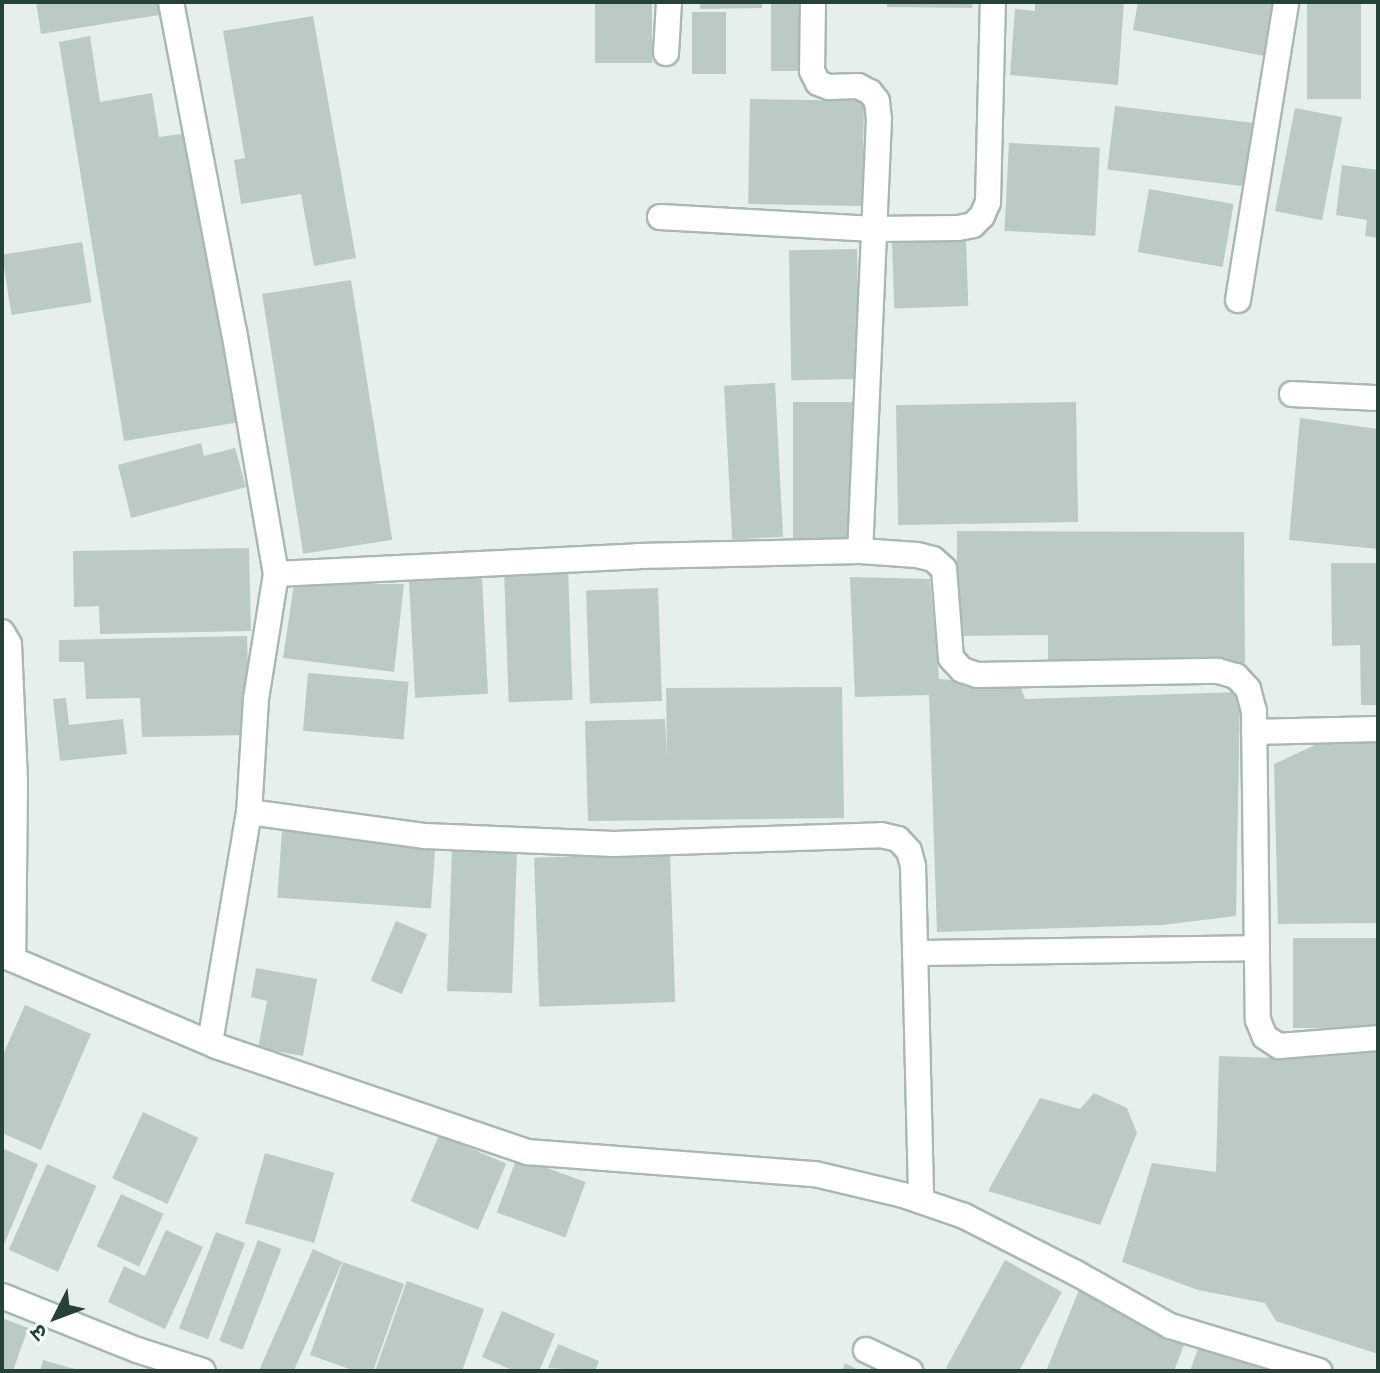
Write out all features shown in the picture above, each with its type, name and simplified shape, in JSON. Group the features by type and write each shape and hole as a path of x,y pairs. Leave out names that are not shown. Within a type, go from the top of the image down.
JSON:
{"street":[{"path":"171,2 234,331 276,574 256,699 249,812 210,1043"},
{"path":"666,53 669,2"},
{"path":"813,2 812,71 818,83 829,87 858,86 870,92 877,101 860,551"},
{"path":"660,217 874,229 973,225 982,216 988,202 993,2"},
{"path":"1238,300 1286,2"},
{"path":"1292,394 1378,398"},
{"path":"276,574 469,562 860,551 917,555 933,559 944,569 951,658 962,670 977,675 1218,671 1236,676 1248,689 1254,711 1258,1020 1265,1037 1279,1046 1378,1038"},
{"path":"2,632 9,644 15,782 8,957 210,1043 527,1152 815,1174 921,1201 964,1216 1076,1273 1170,1326 1319,1371"},
{"path":"1254,732 1378,729"},
{"path":"249,812 425,836 614,844 881,835 898,839 909,851 913,866 921,1201"},
{"path":"915,953 1257,948"},
{"path":"2,1296 134,1360 203,1371"},
{"path":"866,1350 910,1371"}],"building":[{"path":"36,2 163,2 165,14 41,34"},
{"path":"595,2 652,2 652,63 595,63"},
{"path":"700,2 762,2 762,8 700,9"},
{"path":"771,2 803,2 803,71 771,71"},
{"path":"887,2 973,2 972,8 887,7"},
{"path":"1035,2 1124,2 1118,85 1010,75 1015,9 1035,11"},
{"path":"1138,2 1275,2 1264,56 1133,30"},
{"path":"1307,2 1361,2 1361,99 1307,99"},
{"path":"692,12 726,12 726,74 692,74"},
{"path":"313,16 356,258 314,266 301,194 241,204 234,160 245,158 223,31"},
{"path":"90,36 100,102 152,93 159,137 189,133 240,422 124,441 59,42"},
{"path":"750,99 864,101 862,206 748,204"},
{"path":"1115,106 1260,124 1252,187 1107,170"},
{"path":"1295,108 1342,117 1322,220 1275,211"},
{"path":"1009,143 1100,148 1095,236 1004,231"},
{"path":"1342,165 1378,170 1378,238 1365,236 1367,220 1336,215"},
{"path":"1149,189 1234,204 1223,267 1138,252"},
{"path":"966,240 968,306 894,309 892,243"},
{"path":"82,242 92,302 12,315 2,255"},
{"path":"857,249 859,379 791,380 789,250"},
{"path":"351,280 392,540 303,554 262,294"},
{"path":"775,383 783,537 732,539 724,386"},
{"path":"793,402 854,402 854,542 793,542"},
{"path":"1076,402 1078,522 898,525 896,405"},
{"path":"1300,418 1378,429 1378,549 1289,540"},
{"path":"201,443 204,456 235,448 246,487 131,518 118,465"},
{"path":"957,531 1244,532 1245,663 1048,664 1048,635 957,636"},
{"path":"249,548 251,631 100,634 99,606 74,607 73,551"},
{"path":"1331,563 1378,563 1378,705 1361,705 1360,645 1332,646"},
{"path":"568,568 573,700 509,702 504,570"},
{"path":"850,577 930,579 939,679 1020,685 1025,699 1240,692 1236,916 1162,925 937,932 929,695 855,697"},
{"path":"482,578 488,694 415,698 409,582"},
{"path":"294,584 404,584 394,672 283,658"},
{"path":"658,588 662,701 590,703 586,591"},
{"path":"247,636 250,735 142,737 140,698 86,699 84,662 59,662 59,640"},
{"path":"308,673 409,682 404,740 303,731"},
{"path":"842,687 844,818 588,821 585,721 665,719 667,759 666,688"},
{"path":"66,698 69,725 123,719 127,754 60,761 53,699"},
{"path":"1378,740 1378,923 1278,924 1274,764 1324,741"},
{"path":"282,831 436,842 431,909 277,898"},
{"path":"452,850 517,852 512,993 447,991"},
{"path":"670,853 675,1002 539,1007 534,858"},
{"path":"396,921 427,934 402,994 371,981"},
{"path":"1293,938 1378,938 1378,1028 1293,1028"},
{"path":"256,968 317,979 303,1056 258,1048 267,1001 251,997"},
{"path":"25,1005 91,1034 41,1150 2,1133 2,1057"},
{"path":"1378,1047 1378,1354 1276,1321 1265,1303 1198,1290 1122,1262 1152,1163 1216,1172 1219,1056 1298,1059"},
{"path":"1094,1093 1127,1108 1137,1133 1100,1225 988,1191 1040,1098 1080,1109"},
{"path":"143,1112 198,1138 167,1204 112,1178"},
{"path":"439,1135 506,1164 478,1230 411,1201"},
{"path":"2,1148 38,1164 2,1249"},
{"path":"265,1153 334,1173 314,1243 245,1223"},
{"path":"517,1157 586,1182 565,1237 497,1212"},
{"path":"47,1164 96,1186 58,1272 9,1250"},
{"path":"121,1194 164,1214 139,1266 96,1247"},
{"path":"166,1230 203,1247 165,1329 108,1302 124,1266 145,1276"},
{"path":"216,1232 245,1243 208,1339 179,1328"},
{"path":"258,1240 281,1249 243,1350 219,1341"},
{"path":"313,1249 342,1262 294,1371 260,1369"},
{"path":"1005,1260 1062,1292 1019,1371 951,1371 946,1368"},
{"path":"343,1262 404,1284 373,1371 355,1371 310,1355"},
{"path":"407,1281 484,1309 462,1371 375,1371"},
{"path":"1079,1290 1186,1340 1174,1371 1046,1371"},
{"path":"502,1311 555,1334 539,1371 515,1371 482,1357"},
{"path":"2,1318 28,1328 13,1371 2,1371"},
{"path":"558,1344 599,1361 595,1371 548,1368"},
{"path":"1199,1346 1267,1371 1190,1371"},
{"path":"43,1360 78,1370 78,1371 40,1371"},
{"path":"845,1363 860,1371 842,1371"}]}
